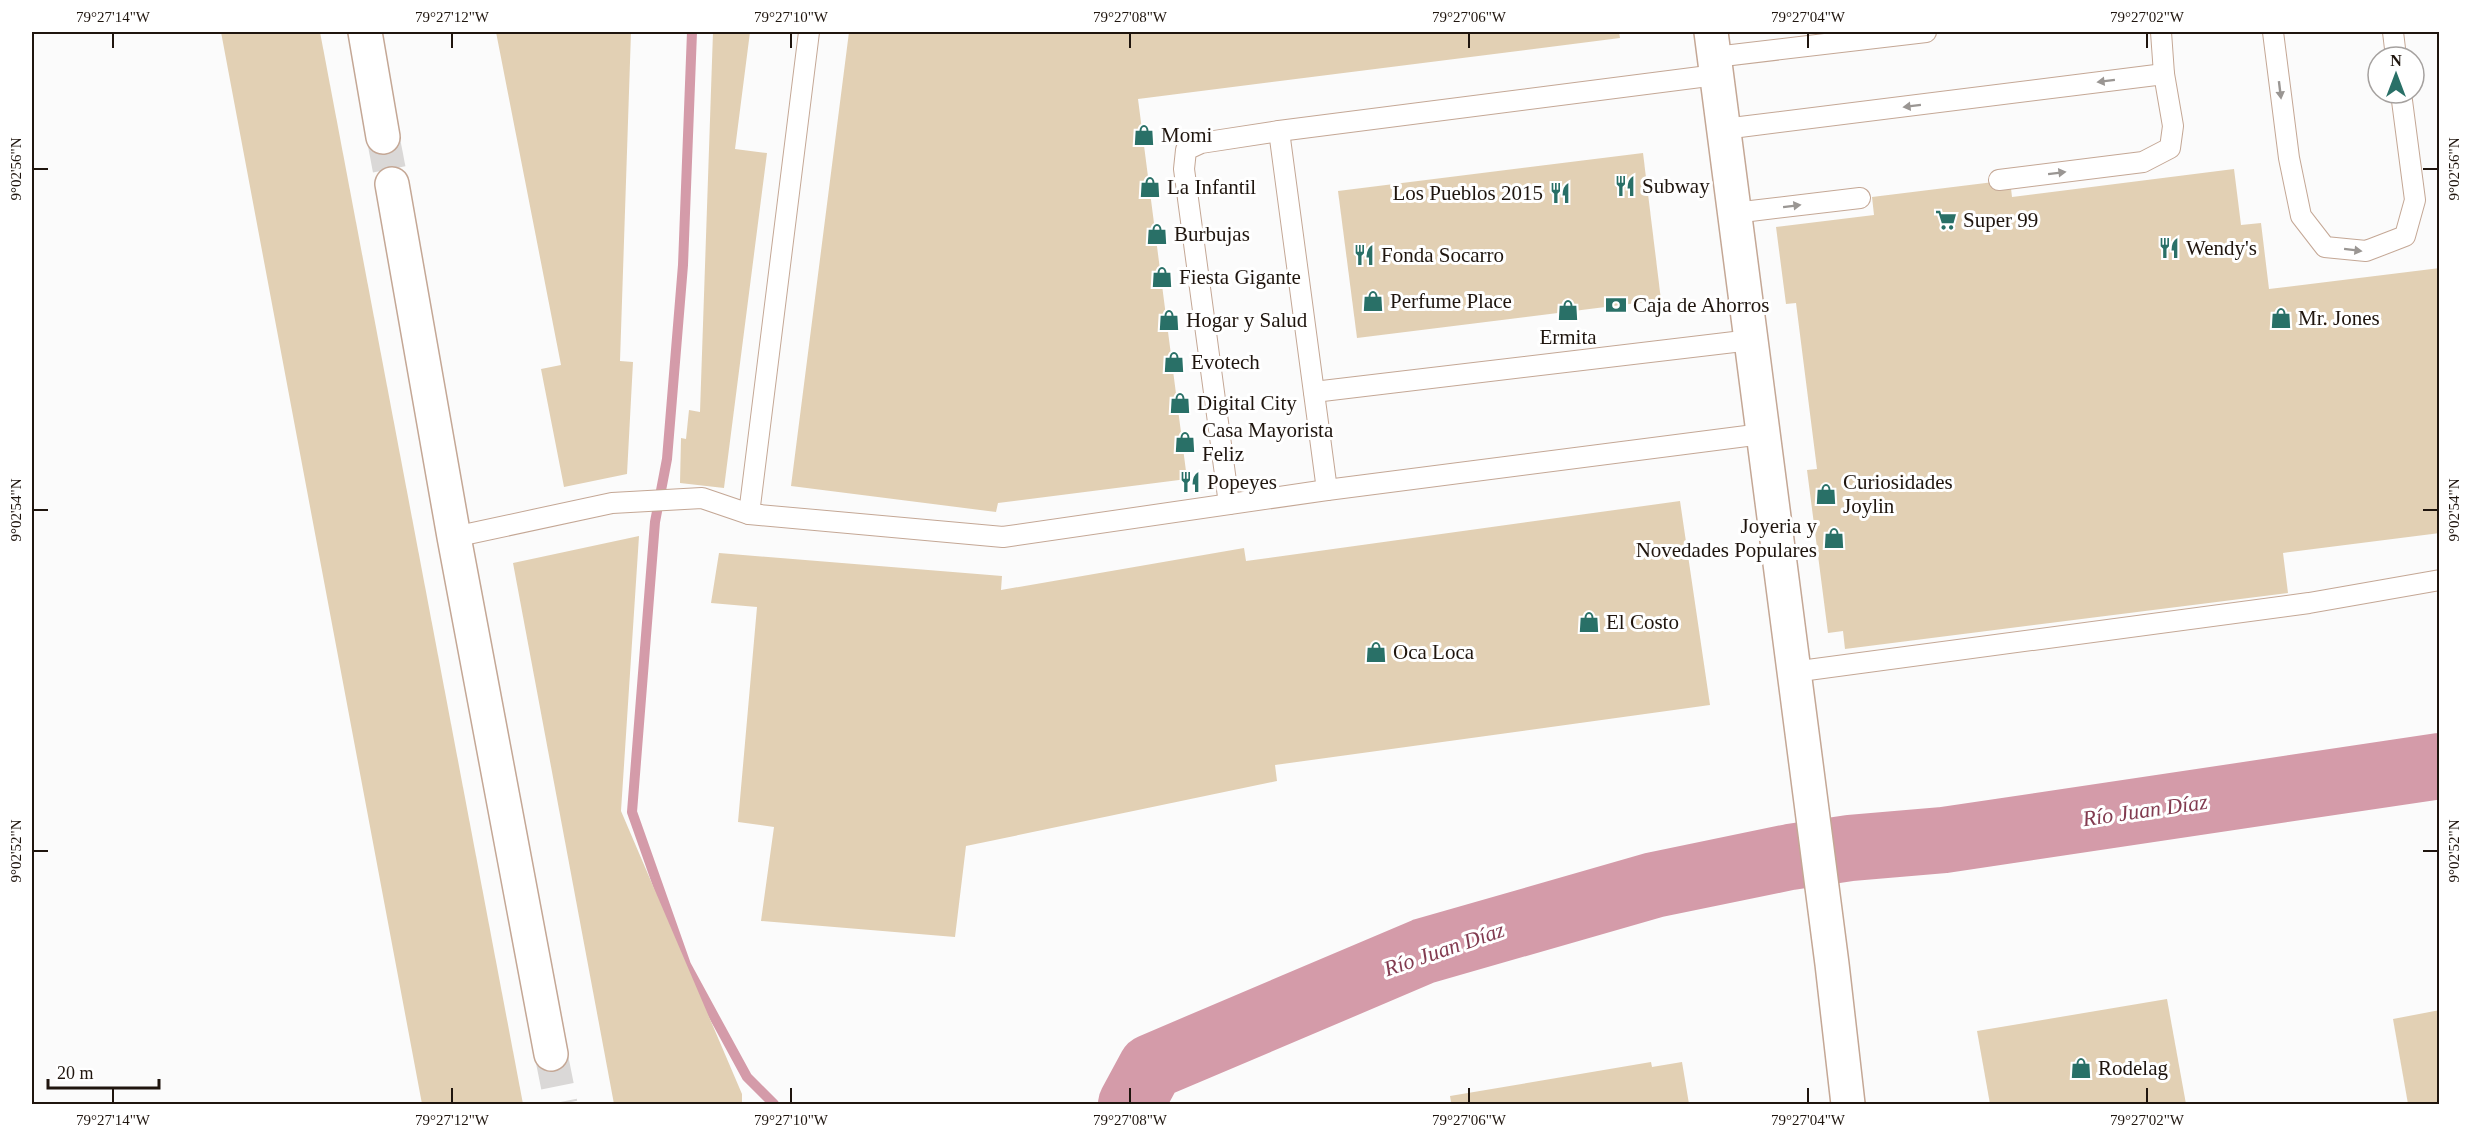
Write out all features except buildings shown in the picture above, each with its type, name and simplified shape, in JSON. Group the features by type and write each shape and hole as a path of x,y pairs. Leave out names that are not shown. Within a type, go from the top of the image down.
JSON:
{"street":[{"path":"365,32 383,137"},
{"path":"1714,55 1797,709 1832,963 1848,1104"},
{"path":"392,184 454,537 551,1054"}],"lane":[{"path":"748,514 809,32"},
{"path":"1229,504 1184,169 1186,150 1201,143 1714,55 1926,32"},
{"path":"1999,180 2143,162 2170,148 2173,126 2164,74 2162,32"},
{"path":"2273,32 2289,158 2301,216 2325,246 2366,251 2405,236 2415,200 2403,105"},
{"path":"1724,129 2164,74"},
{"path":"1279,131 1327,490"},
{"path":"1734,213 1860,198"},
{"path":"1314,392 1750,340"},
{"path":"454,537 612,503 702,498 748,514 1003,537 1327,490 1762,434"},
{"path":"1793,672 2310,603 2439,580"}],"waterway":[{"path":"692,32 683,265 667,459 655,522 632,812 686,965 747,1077 774,1104"},
{"name":"Río Juan Díaz","path":"1131,1104 1151,1067 1424,951 1654,885 1790,857 1850,848 1944,840 2440,766"}],"tunnel":[{"path":"383,137 392,184"},
{"path":"551,1054 561,1104"}],"place":[{"name":"Momi","path":"1144,135"},
{"name":"Subway","path":"1625,186"},
{"name":"La Infantil","path":"1150,187"},
{"name":"Los Pueblos 2015","path":"1560,193"},
{"name":"Super 99","path":"1946,220"},
{"name":"Burbujas","path":"1157,234"},
{"name":"Wendy's","path":"2169,248"},
{"name":"Fonda Socarro","path":"1364,255"},
{"name":"Fiesta Gigante","path":"1162,277"},
{"name":"Perfume Place","path":"1373,301"},
{"name":"Caja de Ahorros","path":"1616,305"},
{"name":"Ermita","path":"1568,310"},
{"name":"Mr. Jones","path":"2281,318"},
{"name":"Hogar y Salud","path":"1169,320"},
{"name":"Evotech","path":"1174,362"},
{"name":"Digital City","path":"1180,403"},
{"name":"Casa Mayorista Feliz","path":"1185,442"},
{"name":"Popeyes","path":"1190,482"},
{"name":"Curiosidades Joylin","path":"1826,494"},
{"name":"Joyeria y Novedades Populares","path":"1834,538"},
{"name":"El Costo","path":"1589,622"},
{"name":"Oca Loca","path":"1376,652"},
{"name":"Rodelag","path":"2081,1068"}]}
